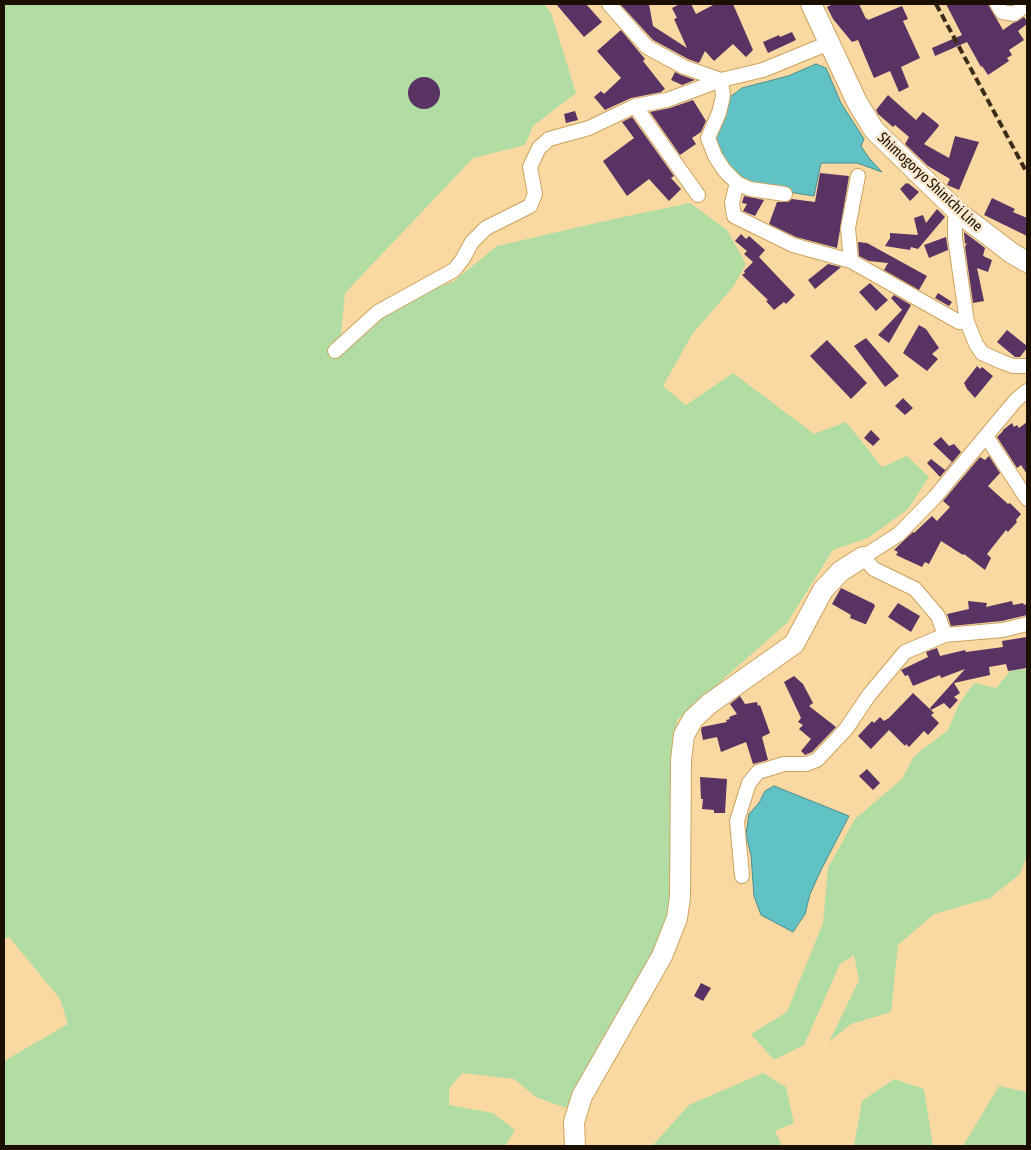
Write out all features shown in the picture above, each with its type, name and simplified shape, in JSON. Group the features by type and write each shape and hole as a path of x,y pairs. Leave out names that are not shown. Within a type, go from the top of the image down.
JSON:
{"street":[{"path":"609,4 647,47 684,67 721,80"},
{"name":"Shimogoryo Shinichi Line","path":"811,4 857,102 874,130 959,213 1013,254 1027,262"},
{"path":"997,4 1002,12 1014,14 1027,4"},
{"path":"335,351 378,312 454,270 472,242 486,228 530,206 535,194 530,167 539,148 549,139 589,128 635,106 667,100 721,80 763,70 829,43"},
{"path":"721,80 723,96 719,113 708,138 715,156 724,170 737,183 750,189 786,194"},
{"path":"635,106 698,196"},
{"path":"851,261 848,228 858,176"},
{"path":"737,183 732,203 734,216 793,245 851,261 960,322 967,322"},
{"path":"959,213 955,220 955,238 967,322 976,344 982,353 1013,366 1027,366"},
{"path":"575,1146 574,1122 582,1096 662,956 677,918 680,897 681,760 684,735 693,718 708,704 794,644 823,590 841,571 899,534 935,497 1016,400 1027,391"},
{"path":"986,436 1027,500"},
{"path":"863,557 874,569 914,589 938,616 946,635"},
{"path":"742,876 737,821 749,783 758,772 784,764 806,764 818,760 846,729 868,695 905,652 946,635 1003,630 1027,624"}],"green space":[{"path":"4,4 544,4 551,13 576,93 533,126 525,145 473,158 345,293 340,344 392,307 454,281 497,246 690,203 727,230 746,264 733,287 693,333 663,386 686,405 733,373 814,434 846,422 882,467 907,456 929,477 908,509 868,538 833,550 787,623 677,720 669,917 660,940 599,1044 566,1108 536,1097 514,1079 462,1073 449,1089 449,1105 493,1113 515,1130 505,1146 4,1146 4,1061 68,1024 60,999 9,937 4,939"},
{"path":"1012,669 1027,670 1027,856 1020,874 990,898 934,914 898,945 891,1012 851,1024 829,1042 859,980 854,955 840,964 804,1045 774,1060 751,1034 787,1012 823,923 828,868 855,819 902,779 914,756 948,730 959,704 974,683 996,688"},
{"path":"763,1073 786,1087 794,1123 775,1131 782,1146 652,1146 689,1105"},
{"path":"894,1079 924,1089 933,1146 854,1146 862,1101"},
{"path":"999,1086 1027,1092 1027,1146 963,1146"}],"water":[{"path":"816,64 826,68 841,103 864,139 861,146 882,172 857,163 821,163 814,196 757,187 735,174 718,153 712,138 730,97 742,88 788,76"},
{"path":"774,786 849,816 810,894 805,914 793,932 761,915 754,896 751,855 746,835 749,814 759,803 765,791"}],"building":[{"path":"556,4 586,4 602,22 584,37"},
{"path":"620,4 649,4 653,26 687,48 674,19 677,18 672,8 680,4 691,4 696,14 715,4 733,4 753,50 746,57 733,44 714,61 705,51 699,63 653,40"},
{"path":"833,4 859,4 868,20 902,6 908,19 903,21 920,58 901,67 909,87 899,92 890,71 874,78 858,40 852,42 833,19 827,7"},
{"path":"946,4 988,4 1003,30 1024,17 1027,24 1018,31 1024,40 1009,50 1012,55 1007,58 1009,61 988,75 981,67 967,42 935,56 932,48 962,35"},
{"path":"621,30 645,59 643,61 665,89 662,92 631,98 605,110 594,97 601,91 604,94 621,78 597,51"},
{"path":"792,32 796,40 768,53 763,42"},
{"path":"675,72 695,80 682,85 671,80"},
{"path":"424,77 430,78 435,82 439,87 439,99 435,104 430,108 424,109 418,108 413,104 409,99 408,93 409,87 413,82 418,78"},
{"path":"888,95 916,120 923,112 938,124 939,126 924,144 949,158 955,136 979,142 959,190 947,185 950,179 928,166 905,144 909,137 895,125 893,127 878,114 876,110"},
{"path":"693,100 706,121 701,132 692,138 696,144 680,155 650,112 670,108"},
{"path":"575,111 578,120 566,123 564,114"},
{"path":"632,117 674,176 671,178 681,189 669,201 649,179 627,196 603,161 634,138 622,122"},
{"path":"820,173 849,176 837,248 796,237 769,224 777,202 788,202 792,199 815,202"},
{"path":"906,183 919,192 910,201 900,189"},
{"path":"744,196 764,200 755,216 743,211 747,204 742,203"},
{"path":"992,198 1015,209 1013,212 1027,218 1027,236 984,215"},
{"path":"937,209 945,217 918,249 911,247 910,250 885,246 890,238 890,233 918,235 914,218 923,215 926,223"},
{"path":"964,232 985,248 983,256 992,260 988,272 977,268 984,301 973,303 965,247 967,243 965,244"},
{"path":"741,234 746,239 749,236 765,250 759,257 795,295 786,304 784,302 774,310 766,301 768,300 742,275 753,262 744,254 747,251 735,241"},
{"path":"946,237 948,250 929,258 924,245"},
{"path":"858,242 867,243 927,276 919,290 884,270 888,263 869,261 859,256"},
{"path":"828,264 841,267 815,289 808,280"},
{"path":"870,283 888,300 876,311 859,292"},
{"path":"938,293 952,302 949,306 935,298"},
{"path":"894,295 911,305 889,343 878,335 902,310 891,298"},
{"path":"919,325 926,329 939,348 932,354 938,359 927,371 903,353"},
{"path":"1007,330 1027,346 1020,357 1015,357 997,342"},
{"path":"866,338 899,376 885,387 854,346"},
{"path":"827,340 867,383 851,399 810,356"},
{"path":"977,366 980,369 982,367 993,376 975,398 964,383"},
{"path":"903,398 913,408 905,415 895,406"},
{"path":"1027,422 1027,474 1021,465 1017,468 997,437 1012,423 1014,427 1017,425 1019,428"},
{"path":"871,430 880,439 873,446 864,438"},
{"path":"941,437 949,446 954,444 961,452 940,477 927,463 931,459 945,470 952,462 933,444"},
{"path":"989,456 1000,473 988,486 1021,514 1016,520 1017,522 1008,532 1006,530 987,554 991,558 985,570 964,554 941,541 929,564 925,562 922,567 896,555 898,552 894,550 932,516 937,521 950,507 943,501 980,457 985,460"},
{"path":"841,588 874,604 875,606 866,624 850,618 851,615 832,604"},
{"path":"968,601 987,603 986,607 1012,601 1013,605 1023,603 1024,605 1026,604 1027,615 1002,621 951,626 947,614 969,609"},
{"path":"898,603 920,616 911,632 888,617"},
{"path":"1027,637 1027,668 1008,671 1006,664 989,667 990,675 954,683 960,693 954,697 958,700 950,709 944,703 931,710 930,708 965,669 941,678 940,675 913,686 908,675 905,676 901,670 928,657 926,652 937,648 940,656 965,650 966,652 1003,647 1002,641"},
{"path":"794,676 803,684 813,703 809,706 836,727 812,752 805,755 801,751 811,739 799,729 803,725 798,722 801,718 784,682"},
{"path":"913,693 934,713 931,715 939,723 928,735 924,731 909,747 906,744 905,746 889,730 871,749 858,736 872,721 874,723 880,717 884,721 889,718"},
{"path":"740,696 745,704 757,702 758,706 760,705 770,733 762,737 768,760 753,764 746,742 721,752 717,737 703,740 702,727 727,722 726,720 730,719 729,717 737,714 730,704"},
{"path":"867,769 880,783 873,790 859,776"},
{"path":"700,777 727,779 725,813 714,813 714,810 702,809 703,799 701,799"},
{"path":"701,983 711,988 703,1001 694,996"}],"railway":[{"path":"936,4 1027,173"}]}
